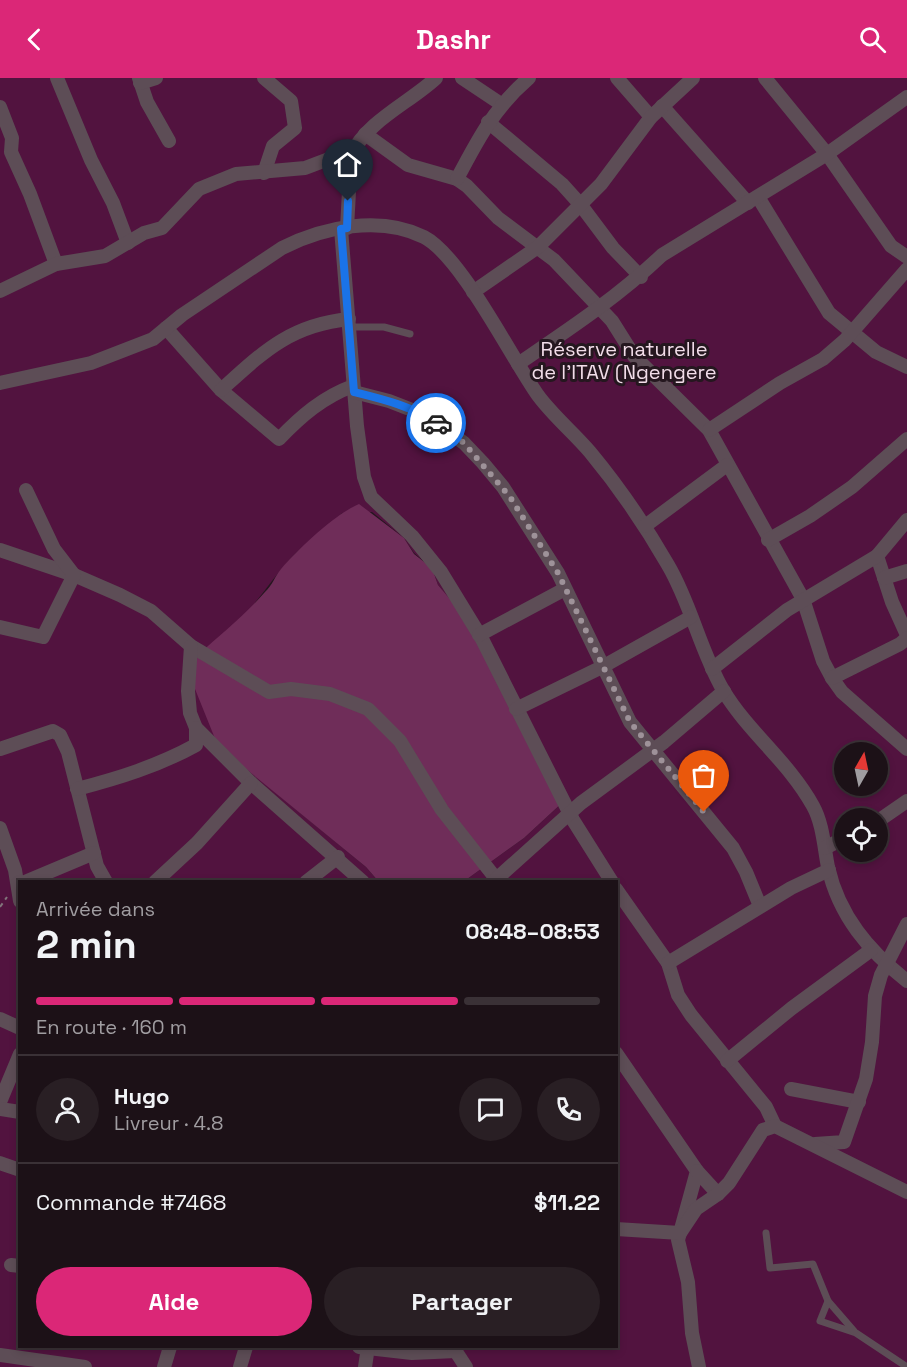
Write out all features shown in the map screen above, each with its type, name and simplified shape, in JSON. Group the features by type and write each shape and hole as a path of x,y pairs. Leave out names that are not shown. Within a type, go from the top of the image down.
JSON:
{"street":[{"path":"57,78 77,128 113,203 125,237"},
{"path":"156,78 140,81 147,102 170,141"},
{"path":"264,78 291,100 295,128 273,146 264,173"},
{"path":"436,78 365,134 351,155 344,228 354,389 364,477 371,497 412,536 441,572 479,635 570,813 611,880"},
{"path":"462,78 478,91 501,104"},
{"path":"457,179 488,122 501,104 529,78"},
{"path":"617,78 651,117"},
{"path":"473,292 538,247 601,184 651,117 693,78"},
{"path":"765,78 827,154 891,246 907,257"},
{"path":"518,364 601,308 641,277 662,255 827,154 907,97"},
{"path":"662,106 753,200 829,313 876,352 907,367"},
{"path":"0,107 12,138 11,152 56,264"},
{"path":"488,122 541,165 580,204 613,248 641,277"},
{"path":"365,134 408,165 457,179 467,186 498,218 538,247 601,308 634,356 708,430 803,599 823,661 832,678 842,692 907,749"},
{"path":"0,291 56,264 105,256 125,237 162,228 199,189 236,174 304,168 334,157 351,155"},
{"path":"0,383 115,355 153,339 298,239 344,228 379,225 425,237 440,250 473,292 538,396 591,453 645,526 670,568 712,669 724,691 744,720 787,768 814,807 829,870 840,901 856,931 885,964 907,981"},
{"path":"708,430 780,383 823,359 851,332 907,269"},
{"path":"221,390 258,357 297,331 320,322 349,323"},
{"path":"166,328 221,390 279,439 332,394 354,389 425,415 464,443 503,487 558,573 630,722 733,848 760,906"},
{"path":"768,540 810,516 852,487 907,439"},
{"path":"645,526 727,465"},
{"path":"26,490 54,549 74,575"},
{"path":"712,669 803,599 877,555 907,520"},
{"path":"0,550 74,575 151,611 191,646 269,692 291,689 330,694 368,709 400,741 442,810 494,880"},
{"path":"832,678 900,645 907,637 877,555"},
{"path":"884,578 907,571"},
{"path":"0,627 43,637 74,575"},
{"path":"479,635 565,589"},
{"path":"516,709 602,667 691,617"},
{"path":"77,789 123,778 169,760 196,745 196,728 190,712 188,691 191,646"},
{"path":"496,880 570,813 653,750 724,691"},
{"path":"196,728 251,783 338,857 361,880"},
{"path":"0,749 57,731 68,752 94,853 105,880"},
{"path":"157,880 197,843 251,783"},
{"path":"888,814 907,801"},
{"path":"0,828 19,880"},
{"path":"825,848 834,843"},
{"path":"30,880 94,853"},
{"path":"309,880 338,857"},
{"path":"668,963 760,906 829,870"},
{"path":"618,892 668,963 678,995 727,1061 766,1107 775,1126 907,1192"},
{"path":"810,1144 844,1142 866,1079 872,1042 875,996 885,964 907,924"},
{"path":"727,1061 792,1008 871,950"},
{"path":"0,1019 18,1027"},
{"path":"618,1056 697,1171 718,1194"},
{"path":"0,1102 18,1059"},
{"path":"791,1089 859,1102"},
{"path":"0,1109 18,1112"},
{"path":"680,1233 696,1209 718,1194 763,1130 775,1126"},
{"path":"0,1163 18,1169"},
{"path":"697,1171 678,1240 688,1282 692,1332 699,1367"},
{"path":"618,1230 680,1233"},
{"path":"165,1367 170,1348"},
{"path":"240,1367 246,1348"},
{"path":"365,1367 365,1348 412,1353 455,1349 466,1367"},
{"path":"6,1360 72,1363 85,1367"}],"lane":[{"path":"349,323 384,327 410,334"},
{"path":"766,1233 770,1268 813,1264 828,1301 856,1333 907,1367"},
{"path":"828,1301 819,1321 856,1333"}],"green space":[{"name":"Réserve naturelle de l'ITAV (Ngengere","path":"0,78 907,78 907,1367 0,1367"}],"shaded area":[{"path":"359,504 404,538 414,554 432,568 438,585 455,605 482,649 563,802 524,838 466,880 377,880 366,867 218,746 193,684 197,656 257,601 270,587 281,569 307,542 349,509"}],"way so far":[{"path":"436,423 464,443 510,497 558,573 630,722 704,812"}],"route":[{"path":"348,201 347,228 341,229 354,392 389,401 425,415 436,423"}]}
